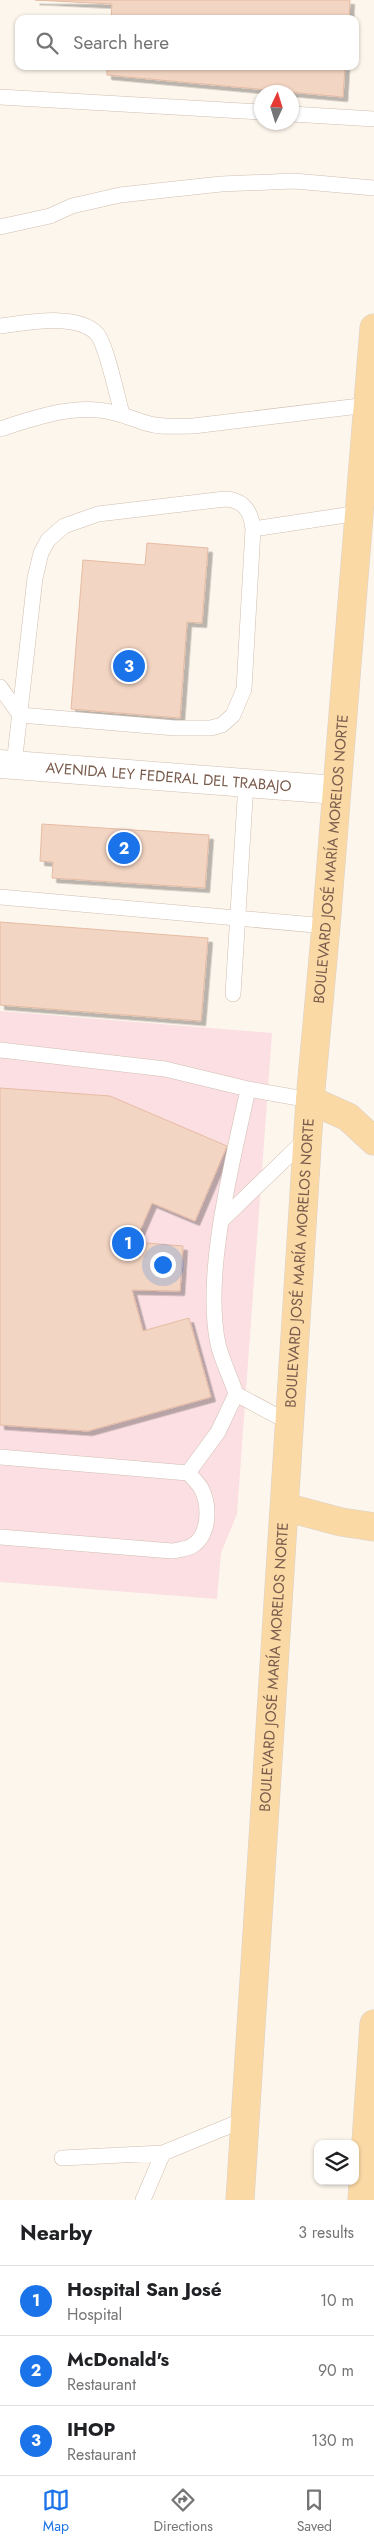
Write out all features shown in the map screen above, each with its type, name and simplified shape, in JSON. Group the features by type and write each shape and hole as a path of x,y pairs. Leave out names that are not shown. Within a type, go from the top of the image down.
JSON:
{"main road":[{"name":"BOULEVARD JOSÉ MARÍA MORELOS NORTE","path":"240,2200 310,1100 326,926 374,328"},
{"path":"310,1100 348,1117 374,1141"},
{"path":"285,1507 341,1522 374,1527"},
{"path":"362,2200 370,2142 374,2024"}],"street":[{"name":"AVENIDA LEY FEDERAL DEL TRABAJO","path":"7,765 336,790"}],"lane":[{"path":"0,97 254,112"},
{"path":"299,114 374,119"},
{"path":"0,227 50,216 72,206 120,195 221,184 294,181 374,188"},
{"path":"0,326 70,321 85,326 97,334 122,414"},
{"path":"0,429 47,415 81,410 99,410 122,414 148,424 168,427 192,426 368,405"},
{"path":"0,687 20,715 175,728 211,728 222,725 233,715 244,689 253,529 248,509 234,500 98,514 64,526 48,540 41,553 37,570 20,715 7,765"},
{"path":"253,529 359,513"},
{"path":"233,994 246,783"},
{"path":"0,897 326,926"},
{"path":"0,1050 164,1069 248,1089 310,1100"},
{"path":"248,1089 222,1220 215,1310 218,1344 236,1394 290,1423"},
{"path":"222,1220 308,1138"},
{"path":"188,1474 218,1432 236,1394"},
{"path":"0,1457 188,1474 200,1486 206,1498 207,1512 203,1535 191,1546 172,1551 0,1537"},
{"path":"62,2158 163,2154 246,2119"},
{"path":"143,2200 163,2154"}],"shaded area":[{"path":"0,1011 272,1033 237,1514 221,1553 217,1599 0,1582"}],"building":[{"path":"35,0 350,0 349,15 111,15 112,4"},
{"path":"107,70 345,70 343,97 299,93 299,85 254,85 254,89 107,75"},
{"path":"147,543 208,548 202,623 187,622 180,718 71,709 83,560 145,565"},
{"path":"42,824 209,835 205,888 52,878 53,862 40,861"},
{"path":"0,922 208,938 201,1021 0,1005"},
{"path":"0,1088 110,1096 227,1146 195,1221 152,1203 135,1242 183,1246 180,1291 132,1290 143,1331 189,1318 211,1397 88,1431 0,1425"}],"place":[{"name":"IHOP","path":"129,666"},
{"name":"McDonald's","path":"124,848"},
{"name":"Hospital San José","path":"128,1243"}]}
